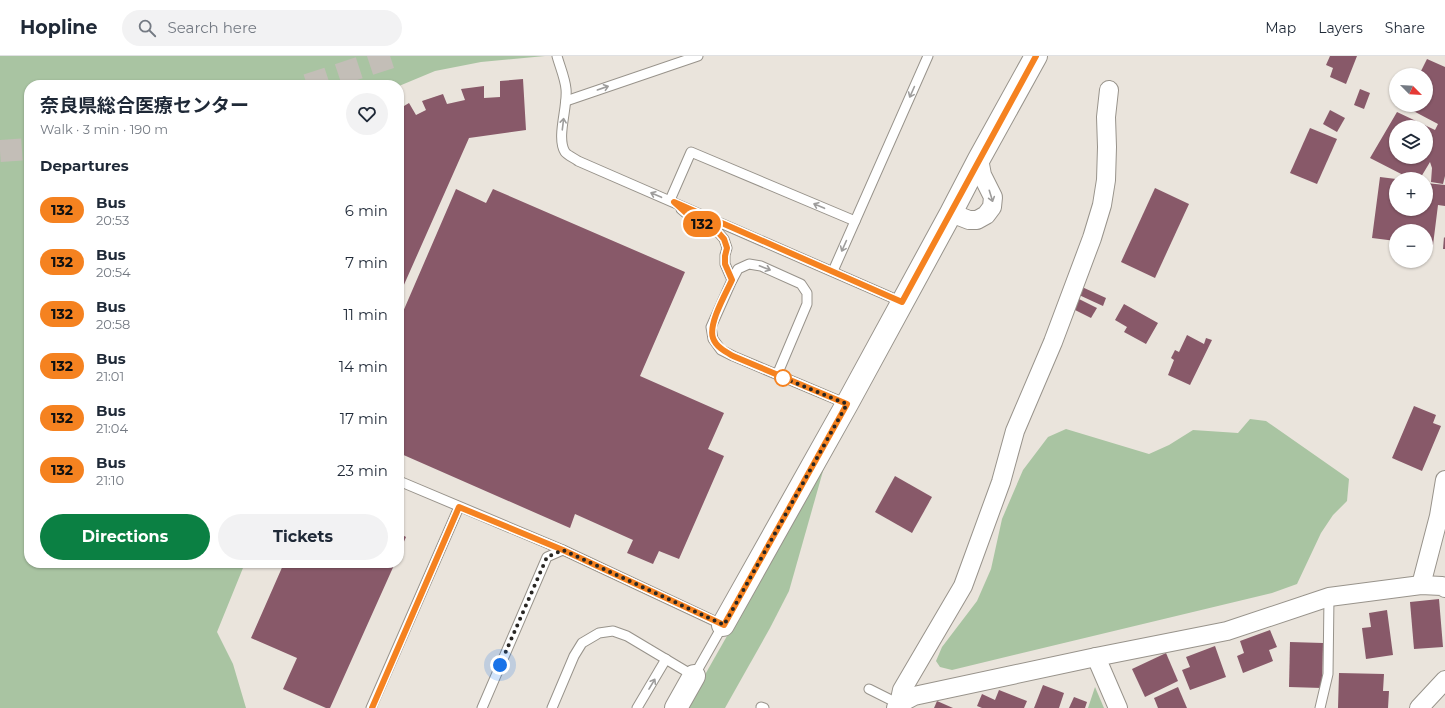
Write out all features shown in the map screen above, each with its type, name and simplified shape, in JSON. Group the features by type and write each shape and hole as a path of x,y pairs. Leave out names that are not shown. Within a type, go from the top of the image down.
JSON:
{"street":[{"path":"724,625 847,404 1036,56"},
{"path":"897,706 902,690 963,586 1001,482 1015,431 1054,342 1092,238 1102,205 1106,180 1106,117 1109,90"},
{"path":"951,213 969,220 977,220 986,215 992,207 993,197 982,175 979,159"},
{"path":"1421,585 1439,516 1445,480"},
{"path":"897,706 914,696 1227,631 1329,597 1421,585 1442,586 1445,588"},
{"path":"1096,657 1118,708"},
{"path":"676,708 694,676"},
{"path":"1419,708 1445,680"}],"lane":[{"path":"557,56 565,82 566,101 562,127 562,144 565,153 578,161 902,302"},
{"path":"566,101 698,56"},
{"path":"833,271 928,56"},
{"path":"672,201 691,152 855,221"},
{"path":"672,201 696,222 717,231 724,239 727,248 725,264 732,280"},
{"path":"776,375 807,304 807,293 801,284 761,266 749,264 738,269 732,280 711,327 713,339 722,350 733,356 776,375 847,404"},
{"path":"404,483 563,550 724,625 694,676 627,636 613,631 599,633 582,642 574,656 552,708"},
{"path":"372,708 459,507"},
{"path":"482,708 547,557 563,550"},
{"path":"1320,708 1328,674 1329,597"},
{"path":"637,708 666,659"},
{"path":"869,689 897,706"}],"green space":[{"path":"0,56 545,56 481,62 435,71 404,84 404,80 24,80 24,568 243,568 217,632 233,664 246,708 0,708"},
{"path":"1250,419 1266,421 1349,479 1347,501 1333,515 1321,533 1297,584 1272,593 952,670 940,667 936,661 942,647 977,601 991,569 1002,519 1023,470 1048,437 1066,429 1149,454 1169,445 1193,430 1238,433"},
{"path":"825,464 789,591 725,708 686,708"},
{"path":"1095,687 1104,708 1088,708"}],"building":[{"path":"1330,56 1357,56 1346,84 1330,77 1333,68 1326,65"},
{"path":"1427,59 1445,67 1445,176 1443,184 1433,182 1433,172 1432,172 1431,164 1433,164 1433,129 1435,130 1438,124 1433,120 1415,112 1433,112 1433,68 1422,68"},
{"path":"523,79 526,130 469,138 404,285 404,106 409,103 416,115 426,110 422,101 443,94 447,104 465,100 461,89 484,86 484,98 500,97 500,81"},
{"path":"1360,89 1370,93 1364,109 1354,105"},
{"path":"1330,110 1345,118 1337,132 1323,124"},
{"path":"1397,112 1414,120 1392,120"},
{"path":"1389,126 1389,164 1429,164 1424,172 1397,172 1370,158"},
{"path":"1310,128 1337,139 1317,184 1290,173"},
{"path":"1380,177 1389,178 1389,216 1433,216 1433,184 1445,185 1445,206 1438,205 1433,245 1433,224 1389,224 1389,240 1372,238"},
{"path":"1155,188 1189,204 1155,278 1121,262"},
{"path":"456,189 486,203 493,189 685,272 640,376 724,413 708,449 724,456 679,559 659,551 653,564 627,553 633,540 575,514 570,528 404,455 404,309"},
{"path":"1444,237 1445,249 1443,249"},
{"path":"1082,287 1106,298 1103,306 1079,295"},
{"path":"1079,299 1097,308 1091,318 1073,309"},
{"path":"1124,304 1158,323 1146,344 1124,332 1127,327 1115,320"},
{"path":"1187,335 1204,344 1206,338 1212,340 1190,385 1168,375 1174,360 1171,358 1175,350 1179,352"},
{"path":"1414,406 1436,415 1433,423 1441,426 1422,471 1392,458"},
{"path":"895,476 932,497 912,533 875,512"},
{"path":"282,568 393,568 330,708 326,708 283,689 297,658 251,638"},
{"path":"1439,599 1443,647 1414,649 1410,602"},
{"path":"1387,610 1393,655 1366,659 1362,628 1371,627 1369,613"},
{"path":"1270,630 1277,647 1269,650 1273,661 1243,673 1237,656 1244,653 1240,641"},
{"path":"1290,642 1323,643 1322,688 1289,687"},
{"path":"1215,646 1226,677 1190,690 1182,670 1190,667 1186,657"},
{"path":"1166,653 1178,681 1145,697 1132,669"},
{"path":"1339,673 1384,674 1383,691 1389,691 1388,708 1338,708"},
{"path":"1043,685 1064,693 1059,708 1034,708"},
{"path":"1178,687 1187,708 1158,708 1154,698"},
{"path":"999,690 1027,701 1024,708 982,708 977,706 982,694 995,700"},
{"path":"1074,697 1087,702 1085,708 1069,708"},
{"path":"937,701 953,708 934,708"}],"tunnel":[{"path":"322,80 395,56"},
{"path":"0,151 24,149"}],"bus line":[{"name":"132","path":"372,708 459,507 563,550 724,625 847,404 776,375 722,350 713,339 711,327 732,280 725,264 727,248 724,239 717,231 696,222 674,202 902,302 1036,56"}],"route":[{"path":"500,665 547,557 563,550 724,625 847,404 776,375 783,378"}]}
